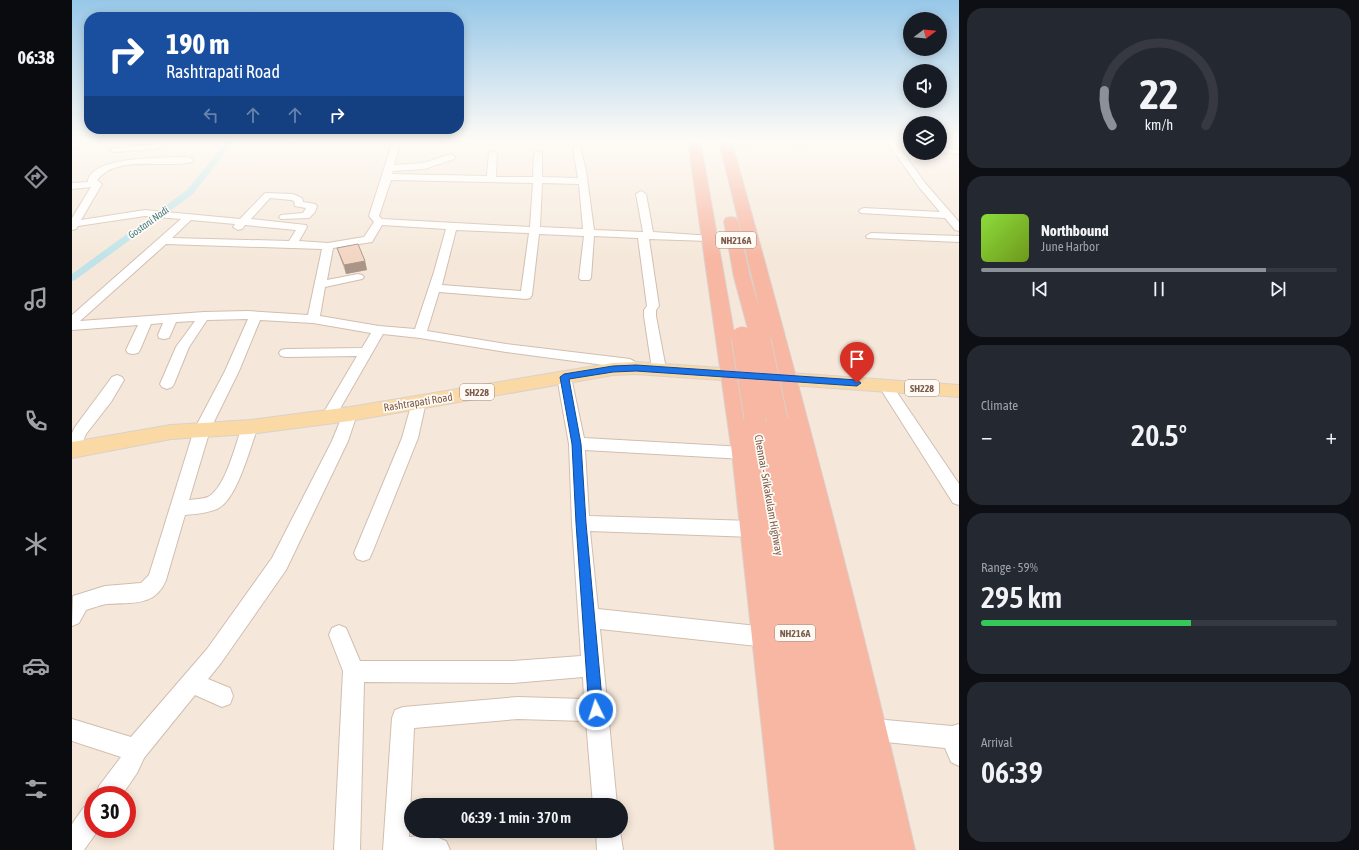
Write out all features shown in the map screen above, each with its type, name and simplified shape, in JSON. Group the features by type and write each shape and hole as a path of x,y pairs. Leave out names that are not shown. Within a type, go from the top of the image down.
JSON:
{"highway":[{"path":"700,180 744,453 794,850"},
{"name":"NH216A","path":"724,180 766,419 822,644 859,850"},
{"path":"728,180 787,378 870,727 896,850"},
{"name":"Chennai - Srikakulam Highway","path":"766,419 828,850"}],"main road":[{"name":"Rashtrapati Road","path":"72,450 171,432 250,426 350,414 613,369 636,368 885,385"},
{"name":"SH228","path":"885,385 959,391"}],"street":[{"path":"92,180 93,184"},
{"path":"386,180 374,216 378,222 589,234 709,238"},
{"path":"522,180 583,181 589,234 585,278"},
{"path":"435,288 526,295 535,230 538,180"},
{"path":"918,180 959,228"},
{"path":"72,186 97,184 73,225"},
{"path":"641,194 653,306 650,310 650,316 659,370"},
{"path":"73,225 145,213 187,218 246,218 294,217 306,216 310,212 312,206 298,204 299,200 294,197 268,196 246,218 225,242"},
{"path":"864,210 948,214"},
{"path":"72,322 96,299 164,241 187,218"},
{"path":"246,218 302,226 301,231 291,244"},
{"path":"164,241 328,246 368,240 378,222"},
{"path":"420,334 435,288 452,226"},
{"path":"871,236 959,240"},
{"path":"313,319 328,246"},
{"path":"320,285 358,277"},
{"path":"72,326 204,316 255,316 313,319 379,330 420,334 506,348 630,364 636,368"},
{"path":"167,384 183,347 204,316"},
{"path":"72,616 80,603 105,595 145,592 157,580 202,430 232,371 255,316"},
{"path":"164,335 171,318"},
{"path":"133,350 146,320"},
{"path":"328,417 364,352 379,330"},
{"path":"286,353 364,352"},
{"path":"564,377 577,444 581,523 604,798"},
{"path":"72,450 76,439 89,417 111,393 117,380"},
{"path":"885,385 959,498"},
{"path":"363,553 410,438 419,402"},
{"path":"114,786 129,765 135,750 214,656 279,564 340,441 350,414"},
{"path":"178,508 211,504 220,499 226,490 250,426"},
{"path":"577,444 744,453"},
{"path":"581,523 753,529"},
{"path":"589,618 767,637"},
{"path":"339,635 354,671 347,850"},
{"path":"354,671 513,672 593,666"},
{"path":"192,683 222,696"},
{"path":"396,850 403,718 518,708 596,710"},
{"path":"870,727 886,731 957,742"},
{"path":"72,730 135,750"},
{"path":"72,845 84,828"},
{"path":"609,838 610,850"},
{"path":"401,850 431,848 437,850"}],"shaded area":[{"path":"72,180 959,180 959,850 72,850"}],"building":[{"path":"358,244 365,261 344,265 337,248"}],"waterway":[{"name":"Gostani Nadi","path":"72,278 190,192 200,180"}],"route":[{"path":"596,710 581,523 577,444 564,377 613,369 636,368 857,383"}]}
